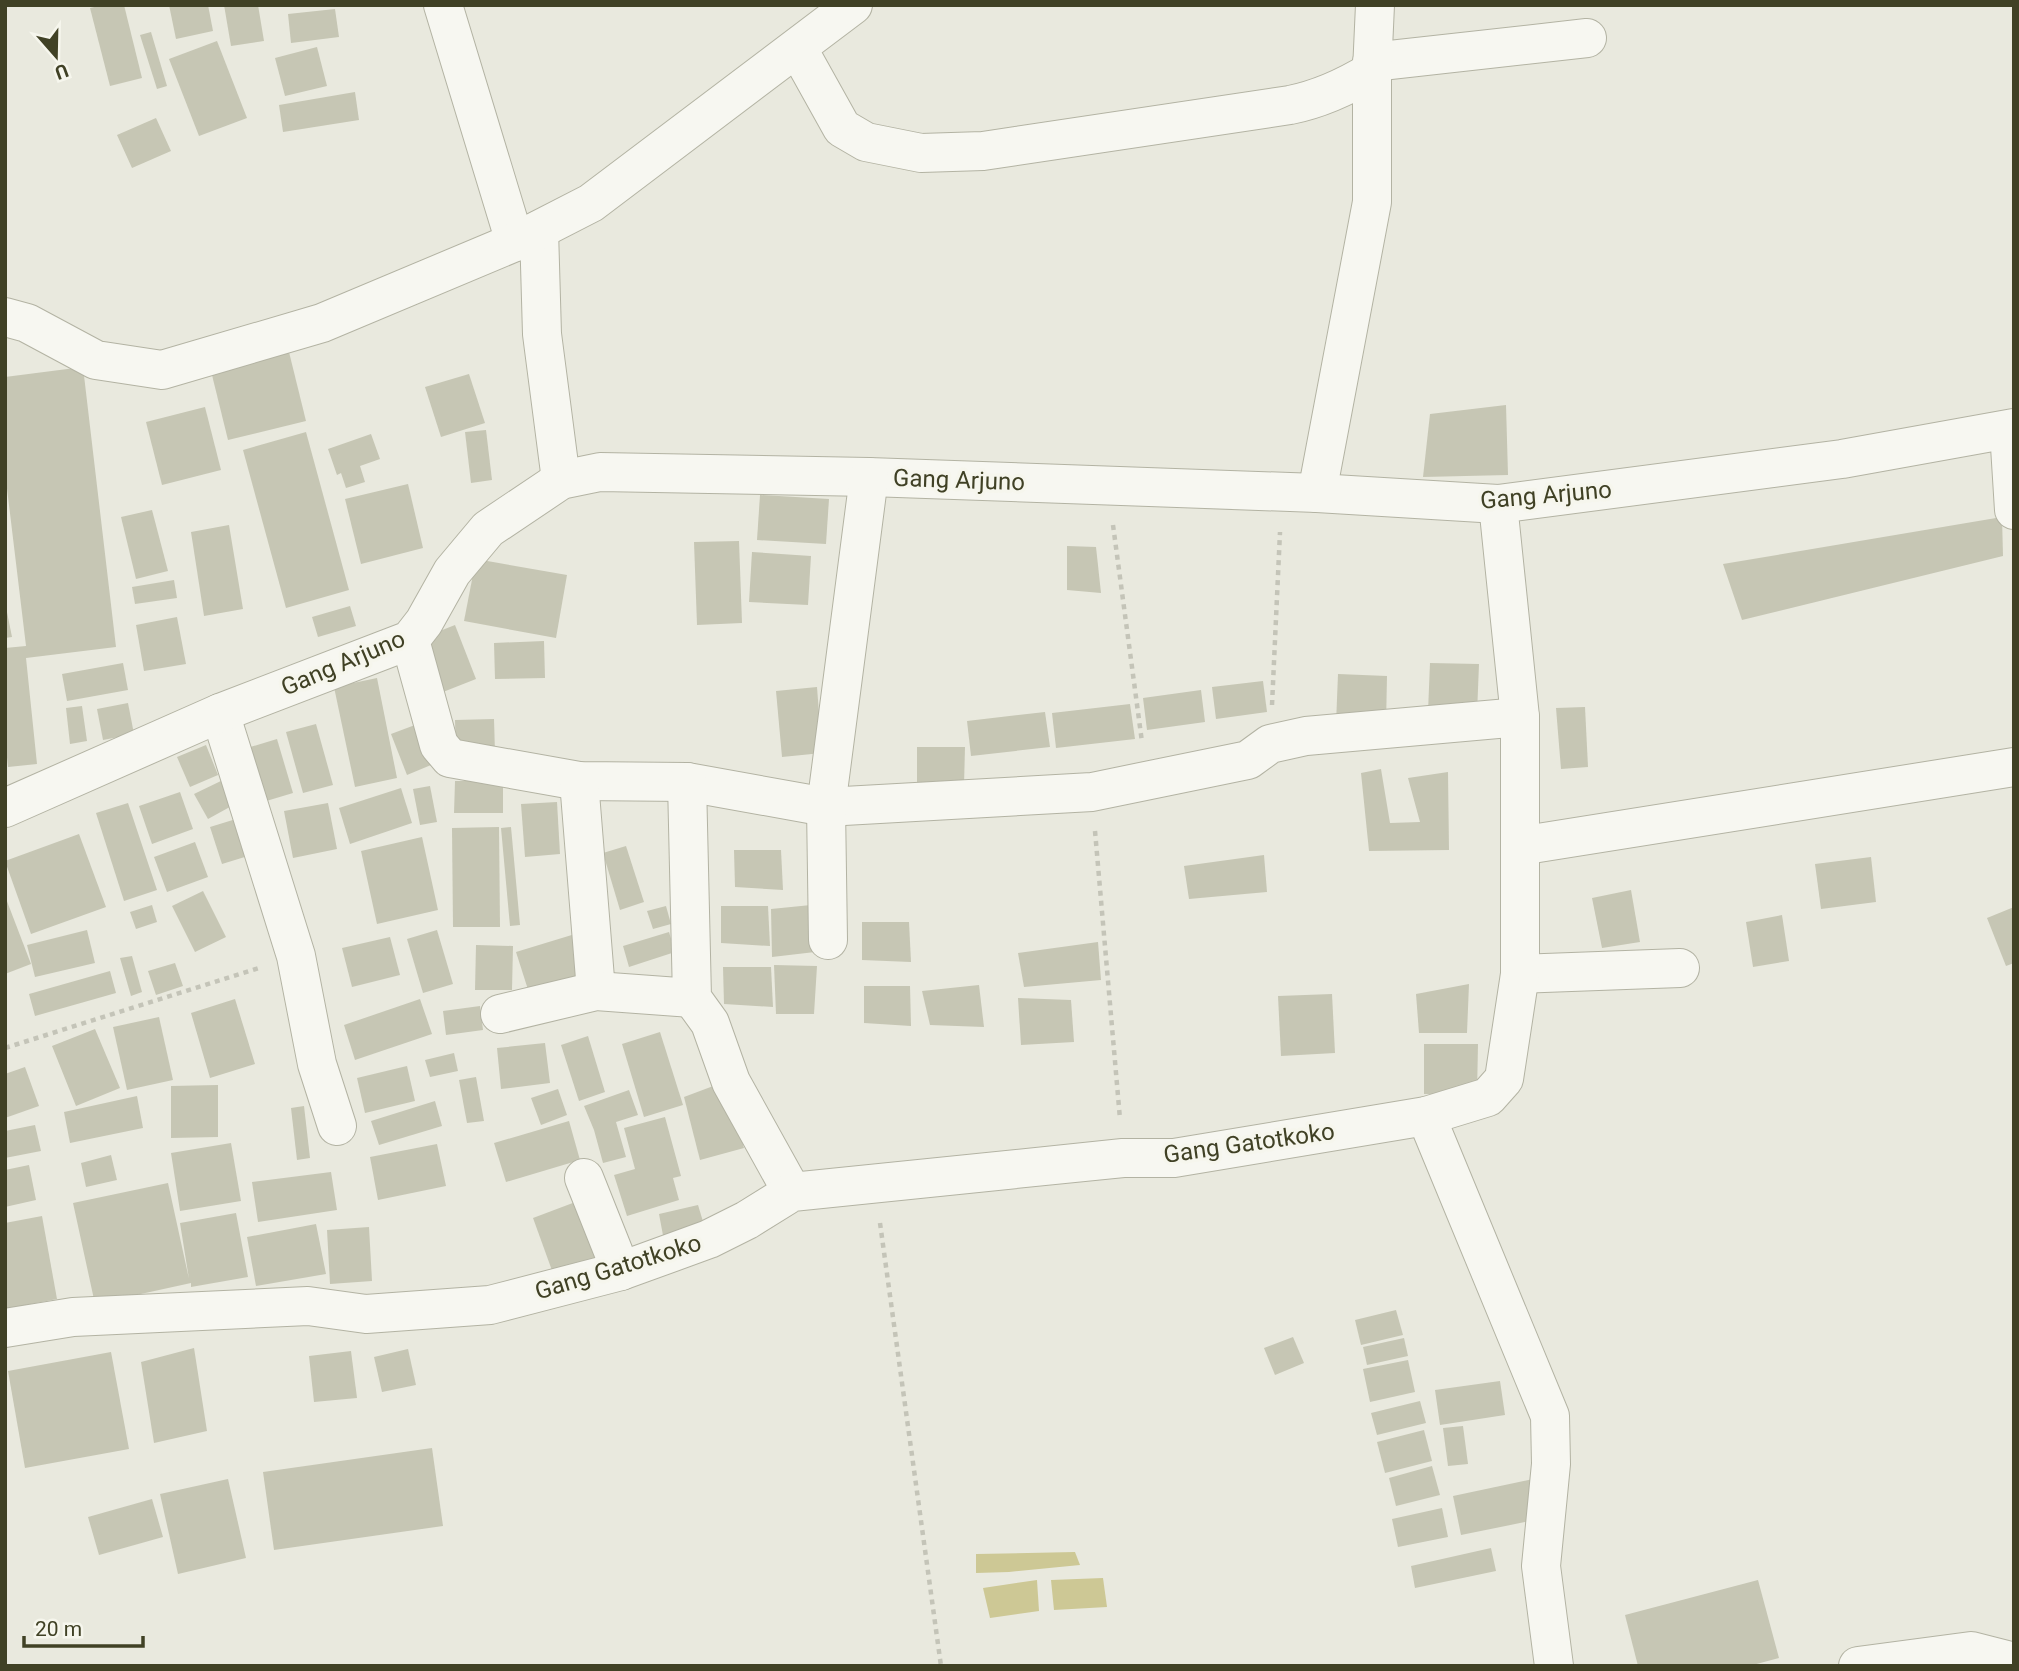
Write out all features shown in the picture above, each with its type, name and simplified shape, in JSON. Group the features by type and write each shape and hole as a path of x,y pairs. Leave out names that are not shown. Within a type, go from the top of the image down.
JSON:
{"street":[{"path":"443,5 527,236 561,480"},
{"path":"5,317 27,323 96,360 162,370 322,323 527,236 591,203 853,5"},
{"path":"1299,493 1372,202 1375,5"},
{"path":"798,49 842,128 866,142 921,153 983,151 1290,105 1349,86 1372,66 1587,38"},
{"path":"2011,429 2014,510"},
{"name":"Gang Arjuno","path":"5,808 220,713 410,640 424,622 452,572 488,529 561,480 600,472 869,477 1299,493 1498,504 1842,459 2011,429"},
{"path":"828,940 826,807 869,477"},
{"name":"Gang Gatotkoko","path":"5,1328 73,1317 295,1306 366,1314 490,1305 621,1271 709,1239 747,1220 792,1192 1123,1158 1174,1158 1426,1116 1488,1097 1504,1079 1520,974 1520,718 1498,504"},
{"path":"410,640 439,745 450,758 579,781 687,782 826,807 1092,792 1248,760 1270,744 1306,736 1520,718"},
{"path":"220,713 296,956 317,1064 337,1126"},
{"path":"1520,846 2014,767"},
{"path":"579,781 596,991"},
{"path":"687,782 692,998 710,1023 731,1083 792,1192"},
{"path":"1520,974 1680,968"},
{"path":"500,1014 596,991 692,998"},
{"path":"1426,1116 1550,1416 1551,1464 1541,1566 1554,1666"},
{"path":"584,1178 621,1271"},
{"path":"1858,1666 1971,1651 2014,1662"}],"path":[{"path":"1108,486 1147,780"},
{"path":"1270,744 1299,493"},
{"path":"1092,792 1123,1158"},
{"path":"5,1048 296,956"},
{"path":"875,1183 941,1666"}],"shaded area":[{"path":"1075,1552 1080,1565 976,1573 976,1554"},
{"path":"1103,1578 1107,1607 1054,1610 1051,1580"},
{"path":"1037,1580 1039,1611 990,1618 983,1588"}],"building":[{"path":"124,5 142,78 110,86 90,8"},
{"path":"169,5 208,5 213,31 176,39"},
{"path":"224,5 258,5 264,41 231,46"},
{"path":"335,9 339,37 291,43 288,14"},
{"path":"151,32 167,86 157,89 140,35"},
{"path":"217,41 247,118 199,136 169,59"},
{"path":"317,47 327,86 285,96 275,58"},
{"path":"355,92 359,120 283,132 279,105"},
{"path":"156,118 171,151 132,168 117,135"},
{"path":"289,352 306,421 228,440 211,371"},
{"path":"83,367 116,647 26,658 37,764 8,767 5,738 5,648 26,646 5,472 5,377"},
{"path":"469,374 485,423 441,437 425,387"},
{"path":"1506,405 1508,475 1423,477 1430,414"},
{"path":"205,407 221,470 162,485 146,422"},
{"path":"486,430 492,480 471,483 465,432"},
{"path":"306,432 349,590 286,608 243,450"},
{"path":"371,434 380,459 360,466 365,482 346,488 341,473 337,475 328,449"},
{"path":"408,484 423,548 361,564 345,499"},
{"path":"760,495 829,499 826,544 757,540"},
{"path":"152,510 168,571 136,579 121,517"},
{"path":"2002,517 2003,556 1742,620 1723,564"},
{"path":"229,525 243,609 204,616 191,532"},
{"path":"739,541 742,623 697,625 694,542"},
{"path":"1067,546 1096,547 1101,593 1067,590"},
{"path":"752,552 811,556 808,605 749,602"},
{"path":"476,559 567,575 556,638 464,621"},
{"path":"174,580 177,598 135,604 132,587"},
{"path":"5,602 12,637 5,638"},
{"path":"350,606 356,626 318,637 312,617"},
{"path":"177,617 186,664 144,671 136,625"},
{"path":"455,625 476,679 443,692 422,638"},
{"path":"544,641 545,678 495,679 494,643"},
{"path":"123,663 128,690 67,701 62,674"},
{"path":"1430,663 1479,664 1477,714 1428,712"},
{"path":"1338,674 1387,676 1386,725 1336,724"},
{"path":"377,678 397,778 355,787 334,687"},
{"path":"1263,681 1267,712 1216,719 1212,687"},
{"path":"817,687 822,753 782,757 776,691"},
{"path":"1201,690 1205,722 1147,730 1143,698"},
{"path":"128,703 134,734 103,740 97,709"},
{"path":"1130,704 1135,739 1056,748 1052,713"},
{"path":"82,706 87,741 70,744 66,708"},
{"path":"1585,707 1588,767 1561,769 1556,708"},
{"path":"1045,712 1050,747 971,756 967,721"},
{"path":"494,719 495,753 456,755 455,720"},
{"path":"316,724 333,785 303,793 286,732"},
{"path":"415,725 431,765 407,775 391,734"},
{"path":"277,739 293,793 263,802 247,748"},
{"path":"206,745 218,775 190,787 177,757"},
{"path":"917,747 965,747 964,786 917,786"},
{"path":"1381,769 1390,823 1420,822 1408,778 1448,772 1449,850 1369,851 1361,773"},
{"path":"225,779 237,803 208,819 194,794"},
{"path":"455,781 503,781 503,813 454,813"},
{"path":"430,786 437,822 420,825 413,789"},
{"path":"401,788 412,823 350,844 339,808"},
{"path":"180,792 193,829 152,844 139,806"},
{"path":"557,802 560,854 525,857 521,804"},
{"path":"128,803 157,890 124,901 96,813"},
{"path":"328,803 337,849 293,858 284,811"},
{"path":"236,819 248,856 222,864 210,827"},
{"path":"499,827 500,927 453,927 452,828"},
{"path":"511,827 520,925 510,926 501,828"},
{"path":"79,834 106,907 31,934 5,861"},
{"path":"422,837 438,910 377,924 361,851"},
{"path":"195,842 208,877 167,892 154,857"},
{"path":"626,846 644,902 620,910 603,853"},
{"path":"734,850 781,850 783,890 735,887"},
{"path":"1264,855 1267,892 1189,899 1184,866"},
{"path":"1871,857 1876,902 1821,909 1815,864"},
{"path":"1631,890 1640,942 1602,948 1592,898"},
{"path":"203,891 226,937 195,952 172,906"},
{"path":"5,896 31,964 5,974"},
{"path":"152,905 157,922 136,929 130,912"},
{"path":"811,905 815,952 772,957 771,909"},
{"path":"666,906 671,924 653,929 647,911"},
{"path":"721,906 768,906 770,946 721,943"},
{"path":"2014,907 2014,963 2006,966 1987,918"},
{"path":"1782,915 1789,961 1753,967 1746,922"},
{"path":"862,922 909,922 911,962 862,960"},
{"path":"87,930 95,963 35,977 27,945"},
{"path":"437,930 453,984 423,993 407,939"},
{"path":"669,932 675,952 629,967 623,946"},
{"path":"575,934 590,980 531,999 516,952"},
{"path":"390,937 400,975 352,987 342,948"},
{"path":"1098,942 1101,980 1024,987 1018,953"},
{"path":"476,945 513,946 512,990 475,990"},
{"path":"132,956 142,992 131,996 120,958"},
{"path":"175,963 183,986 156,995 148,971"},
{"path":"774,965 817,966 814,1014 776,1014"},
{"path":"723,967 771,967 773,1007 724,1004"},
{"path":"110,971 116,993 35,1016 29,994"},
{"path":"1469,984 1467,1033 1419,1033 1416,994"},
{"path":"979,985 984,1027 930,1025 922,991"},
{"path":"864,986 910,986 911,1026 864,1023"},
{"path":"1332,994 1335,1053 1281,1056 1278,996"},
{"path":"1018,998 1071,1000 1074,1042 1021,1045"},
{"path":"235,999 255,1064 210,1078 191,1013"},
{"path":"420,999 432,1034 355,1060 344,1025"},
{"path":"480,1006 483,1030 446,1035 443,1011"},
{"path":"159,1017 173,1080 127,1090 113,1027"},
{"path":"95,1029 120,1088 76,1106 52,1046"},
{"path":"660,1032 683,1105 644,1117 622,1044"},
{"path":"588,1036 605,1092 579,1101 561,1045"},
{"path":"545,1043 550,1083 501,1089 497,1048"},
{"path":"1424,1044 1478,1044 1477,1094 1424,1094"},
{"path":"454,1053 458,1071 430,1077 425,1060"},
{"path":"407,1066 415,1101 365,1113 357,1078"},
{"path":"25,1067 39,1106 5,1118 5,1074"},
{"path":"476,1077 484,1121 467,1123 459,1080"},
{"path":"724,1082 744,1148 700,1160 684,1097"},
{"path":"218,1085 218,1137 171,1138 171,1086"},
{"path":"558,1089 567,1115 541,1125 531,1098"},
{"path":"629,1090 638,1115 616,1122 626,1157 603,1163 584,1106"},
{"path":"137,1096 143,1128 70,1143 64,1112"},
{"path":"435,1101 442,1126 379,1145 371,1121"},
{"path":"304,1106 310,1158 297,1160 291,1108"},
{"path":"665,1117 681,1176 673,1178 679,1200 627,1216 614,1175 635,1169 624,1128"},
{"path":"569,1121 580,1160 506,1182 494,1143"},
{"path":"35,1125 41,1151 5,1158 5,1131"},
{"path":"231,1143 241,1201 180,1211 171,1153"},
{"path":"437,1144 446,1186 378,1200 370,1157"},
{"path":"111,1155 117,1180 86,1187 81,1163"},
{"path":"29,1165 36,1200 5,1207 5,1170"},
{"path":"331,1172 337,1210 258,1222 252,1182"},
{"path":"168,1183 189,1279 180,1223 236,1213 248,1277 191,1287 191,1283 95,1304 73,1203"},
{"path":"586,1198 608,1256 554,1276 533,1218"},
{"path":"698,1205 708,1238 665,1246 659,1214"},
{"path":"42,1216 57,1299 5,1309 5,1223"},
{"path":"316,1224 326,1274 256,1286 247,1237"},
{"path":"369,1227 372,1281 330,1284 327,1230"},
{"path":"1396,1310 1403,1335 1361,1345 1355,1320"},
{"path":"1293,1337 1304,1363 1275,1375 1264,1348"},
{"path":"1404,1338 1408,1356 1367,1365 1363,1347"},
{"path":"194,1348 207,1431 154,1443 141,1362"},
{"path":"408,1349 416,1385 382,1392 374,1357"},
{"path":"351,1351 357,1398 314,1402 309,1356"},
{"path":"111,1352 129,1449 25,1468 8,1371"},
{"path":"1408,1360 1415,1392 1370,1402 1363,1369"},
{"path":"1500,1381 1505,1415 1440,1425 1435,1390"},
{"path":"1420,1401 1426,1423 1377,1435 1371,1413"},
{"path":"1463,1426 1468,1464 1448,1466 1443,1428"},
{"path":"1424,1430 1432,1461 1385,1473 1377,1442"},
{"path":"432,1448 443,1526 274,1550 263,1472"},
{"path":"1432,1466 1440,1495 1396,1506 1389,1478"},
{"path":"228,1479 246,1558 178,1574 160,1494"},
{"path":"1533,1479 1540,1519 1461,1535 1453,1496"},
{"path":"152,1499 163,1537 99,1555 88,1517"},
{"path":"1442,1508 1448,1537 1398,1547 1392,1519"},
{"path":"1491,1548 1496,1571 1415,1588 1411,1566"},
{"path":"1758,1580 1779,1658 1749,1666 1638,1666 1625,1615"}]}
